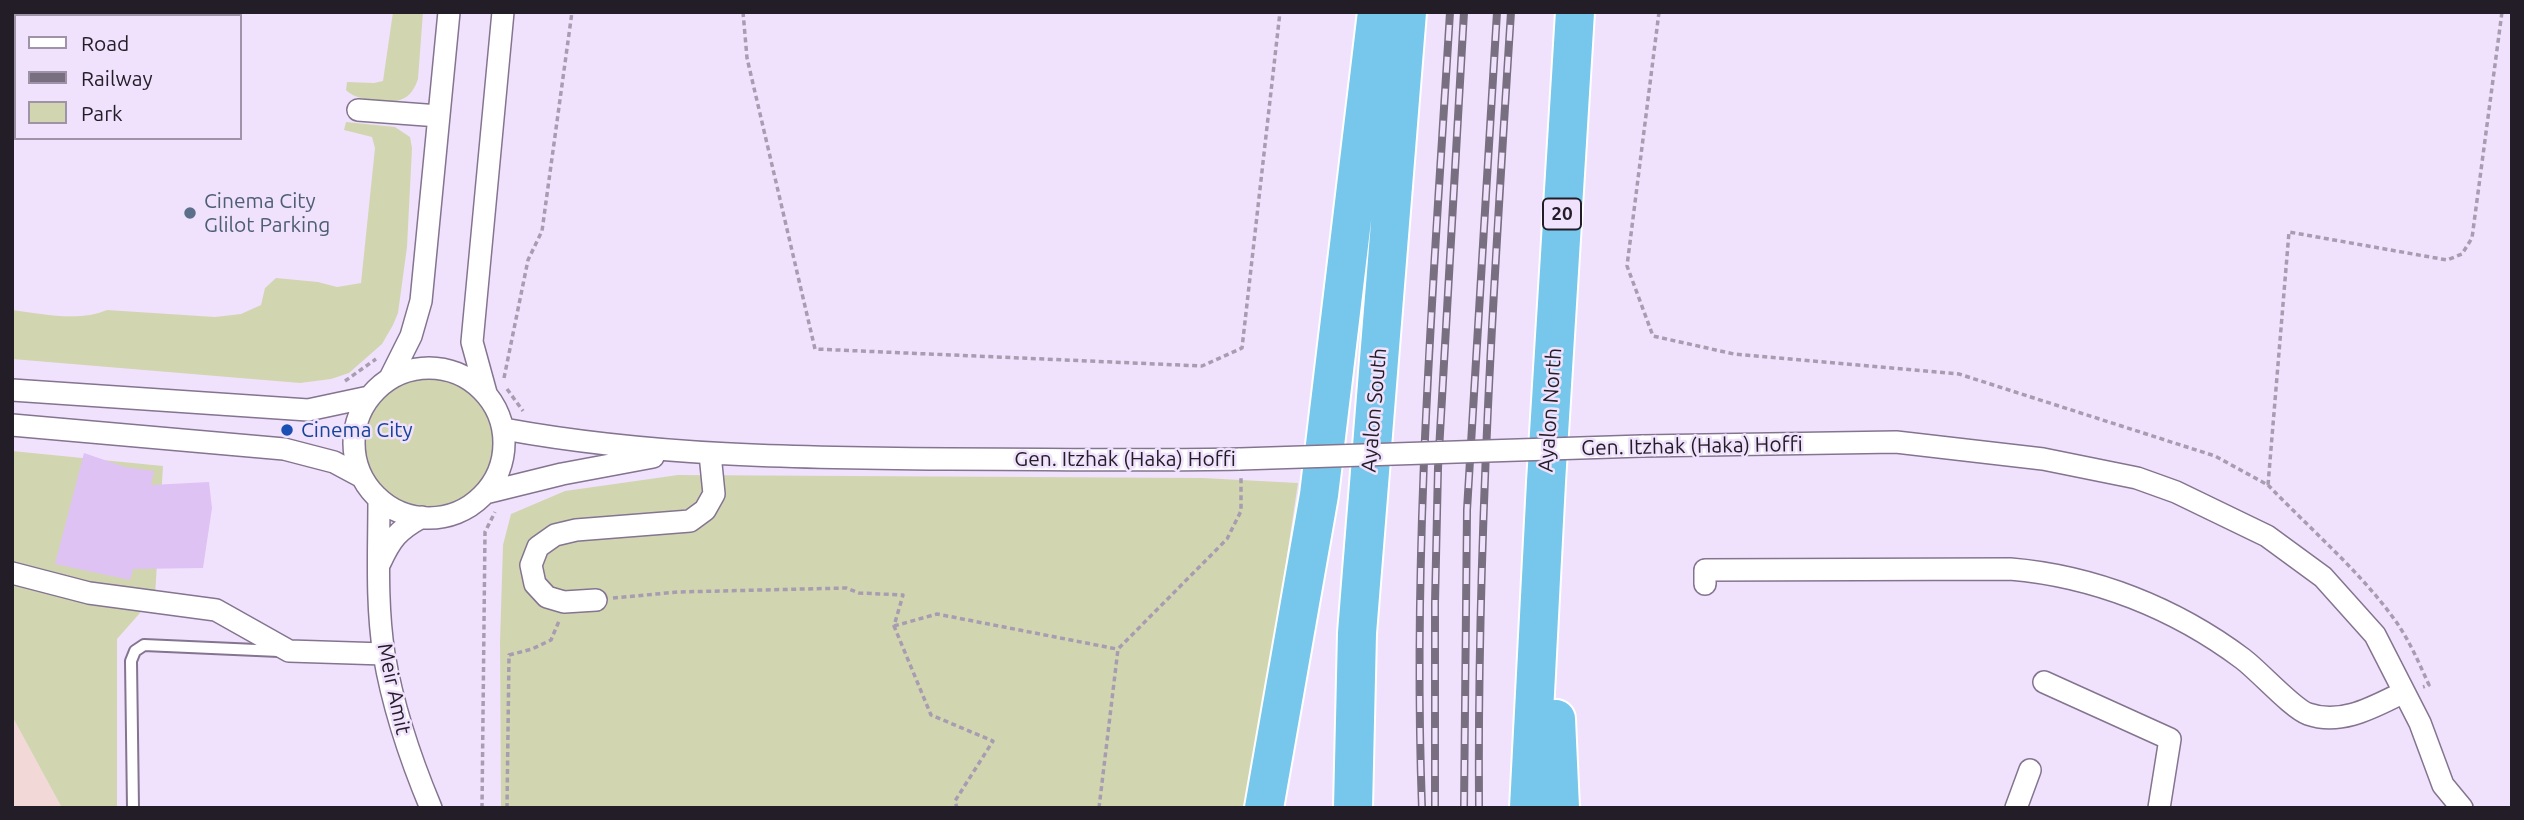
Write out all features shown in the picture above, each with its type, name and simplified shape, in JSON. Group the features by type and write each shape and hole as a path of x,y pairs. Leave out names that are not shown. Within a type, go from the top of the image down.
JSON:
{"highway":[{"path":"1264,808 1319,495 1377,12"},
{"name":"Ayalon South","path":"1353,808 1357,633 1407,12"},
{"name":"Ayalon North","path":"1529,808 1575,12"},
{"path":"1546,482 1560,808"}],"street":[{"path":"390,379 411,336 421,301 449,12"},
{"path":"495,388 451,370 430,367 409,370 390,379 369,397 360,411 354,445 362,477 379,499 406,514 422,517 453,514 491,501 495,479 502,464 504,429 495,388 472,342 503,12"},
{"path":"358,110 439,116"},
{"path":"12,390 308,410 369,397"},
{"path":"12,425 284,449 334,462 362,477"},
{"name":"Gen. Itzhak (Haka) Hoffi","path":"504,429 572,442 676,453 800,458 1240,459 1642,446 1896,442 2043,459 2137,478 2176,492 2266,536 2323,577 2375,635 2420,723 2443,785 2462,808"},
{"name":"Gen. Itzhak (Haka) Hoffi","path":"491,501 562,474 676,453"},
{"path":"596,600 564,602 547,597 536,584 531,565 538,547 555,535 576,530 690,521 705,510 713,494 710,454"},
{"name":"Meir Amit","path":"379,499 379,565 384,654 401,730 431,808"},
{"path":"379,565 389,544 402,528 422,517"},
{"path":"1705,584 1704,570 2035,571 2109,589 2189,623 2250,664 2306,714 2331,718 2360,713 2404,692"},
{"path":"12,573 89,593 216,610 289,651 384,654"},
{"path":"2044,682 2170,739 2159,808"},
{"path":"2016,808 2030,770"}],"lane":[{"path":"133,808 131,661 135,651 144,645 289,651"}],"path":[{"path":"495,388 528,260 542,231 572,12"},
{"path":"743,12 747,58 815,349 1202,366 1242,348 1280,12"},
{"path":"1659,12 1627,266 1653,336 1734,354 1959,374 2215,456 2268,485 2289,232 2448,260 2462,254 2472,239 2502,12"},
{"path":"1100,808 1118,649 1227,539 1241,511 1240,459"},
{"path":"482,808 485,532 490,518 491,501"},
{"path":"596,600 678,592 846,588 859,593 903,595 894,626 931,715 993,741 955,801 957,808"},
{"path":"507,808 509,655 551,640 564,602"},
{"path":"894,626 937,614 1118,649"}],"shaded area":[{"path":"12,716 62,808 12,808"}],"green space":[{"path":"393,12 423,12 418,79 415,86 407,97 395,101 356,96 346,90 347,82 383,81"},
{"path":"346,122 395,127 410,137 412,148 407,247 398,313 382,344 349,373 331,379 300,383 12,359 12,310 61,316 85,316 107,310 215,317 241,314 261,305 265,288 276,278 318,282 337,287 361,283 375,148 372,137 344,130"},
{"path":"430,376 455,381 477,395 491,417 496,442 491,467 477,489 455,503 430,508 405,503 383,489 369,467 364,442 369,417 383,395 405,381"},
{"path":"12,451 163,466 155,596 117,639 117,808 62,808 12,716"},
{"path":"678,475 1203,478 1298,483 1249,808 501,808 500,642 503,545 511,514 565,491"}],"building":[{"path":"84,453 125,467 154,471 151,485 209,482 212,508 203,568 133,569 130,580 55,564"}],"railway":[{"path":"1422,808 1422,510 1431,310 1450,12"},
{"path":"1435,808 1438,468 1464,12"},
{"path":"1464,808 1467,510 1497,12"},
{"path":"1479,808 1484,509 1511,12"}],"place":[{"name":"Cinema City Glilot Parking","path":"190,213"},
{"name":"Cinema City","path":"287,430"}]}
